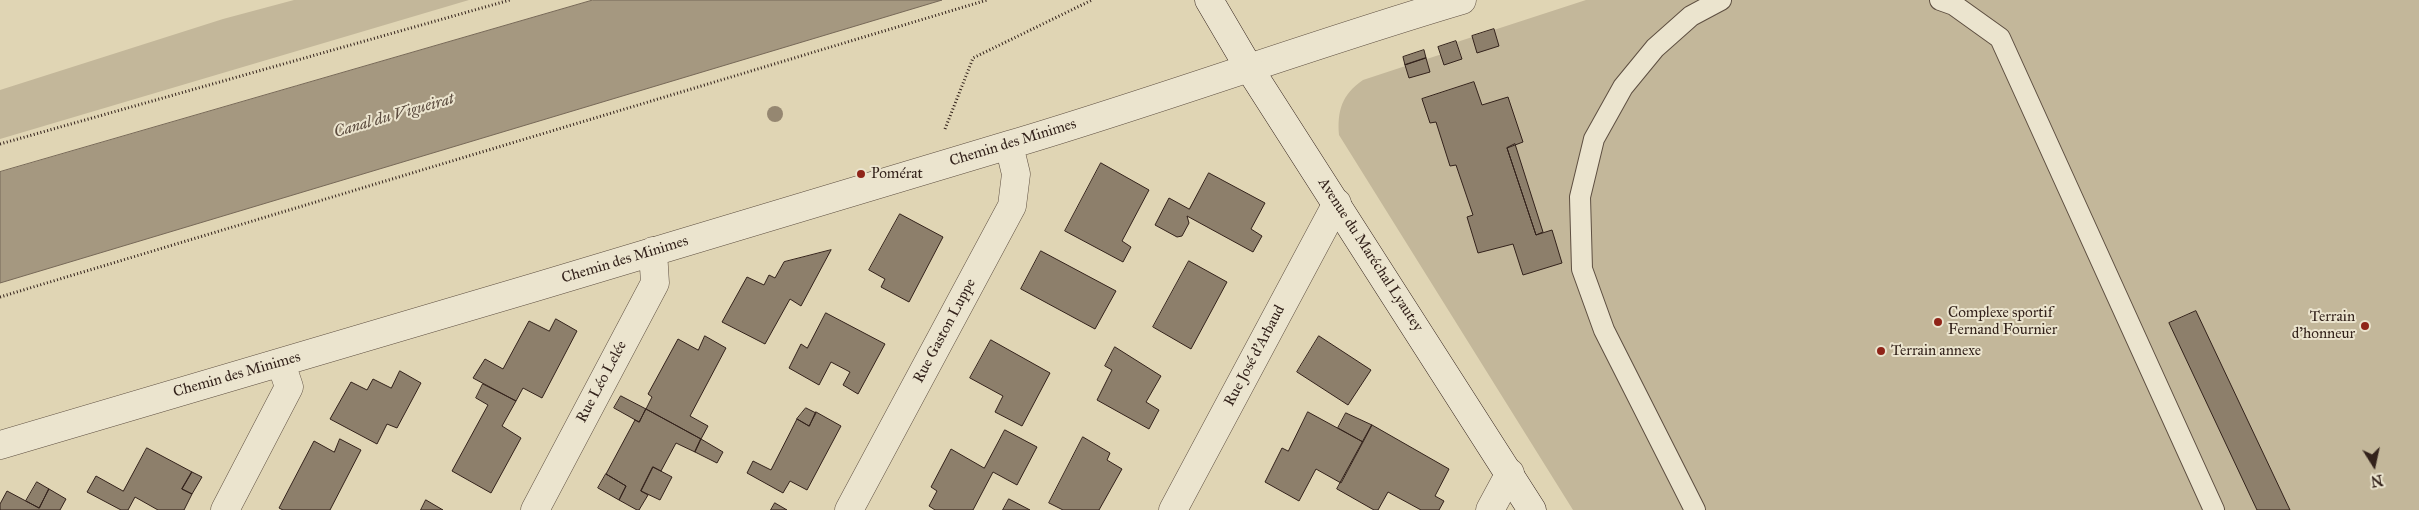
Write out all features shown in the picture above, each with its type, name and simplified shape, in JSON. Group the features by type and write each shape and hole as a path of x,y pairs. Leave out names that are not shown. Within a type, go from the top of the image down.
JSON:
{"street":[{"name":"Avenue du Maréchal Lyautey","path":"1209,0 1249,68 1532,510"},
{"name":"Chemin des Minimes","path":"0,445 1009,145 1358,31 1462,0"},
{"name":"Rue Gaston Luppe","path":"849,510 1012,206 1016,174 1009,145"},
{"name":"Rue José d'Arbaud","path":"1172,510 1337,203"},
{"name":"Rue Léo Lelée","path":"535,510 655,283 653,251"},
{"path":"224,510 289,386 281,363"},
{"path":"1490,510 1510,473"}],"lane":[{"path":"1695,510 1604,330 1582,269 1580,197 1594,139 1623,87 1655,48 1691,16 1721,0"},
{"path":"1940,0 1954,5 2000,38 2214,510"}],"path":[{"path":"0,144 510,0"},
{"path":"0,297 987,0"},
{"path":"951,162 941,140 972,58 1092,0"}],"shaded area":[{"path":"294,0 469,0 0,139 0,90 223,19"},
{"name":"Complexe sportif Fernand Fournier","path":"1586,0 2419,0 2419,510 1573,510 1339,135 1339,118 1342,104 1346,97 1363,80 1442,54 1462,58 1457,42"}],"water":[{"name":"Canal du Vigueirat","path":"593,0 942,0 0,283 0,172"}],"building":[{"path":"1494,29 1499,46 1477,53 1472,36"},
{"path":"1456,41 1462,59 1444,65 1438,47"},
{"path":"1424,50 1426,58 1405,65 1403,57"},
{"path":"1426,58 1430,72 1409,78 1405,65"},
{"path":"1474,82 1482,105 1508,97 1523,142 1507,148 1536,235 1552,230 1562,263 1523,275 1513,244 1478,253 1467,217 1473,215 1456,165 1450,166 1436,122 1430,123 1422,99"},
{"path":"1515,144 1543,232 1536,235 1507,148"},
{"path":"1101,163 1149,190 1122,241 1131,247 1123,262 1065,231"},
{"path":"1209,173 1265,203 1251,229 1262,236 1253,252 1187,216 1189,223 1182,236 1177,237 1155,225 1169,198 1189,209"},
{"path":"900,214 943,237 909,302 881,287 885,279 869,270"},
{"path":"831,250 801,306 790,299 765,344 722,322 747,277 764,285 769,275 775,278 784,262"},
{"path":"1041,251 1116,291 1095,329 1021,289"},
{"path":"1189,261 1227,282 1191,349 1153,327"},
{"path":"2196,311 2290,510 2257,510 2169,323"},
{"path":"826,313 885,344 858,394 843,385 850,372 831,362 819,385 789,368 801,344 807,348"},
{"path":"556,319 577,331 542,398 523,388 516,401 473,378 485,359 503,369 529,321 549,331"},
{"path":"705,336 726,348 690,416 708,426 701,439 646,409 652,397 648,394 678,339 698,350"},
{"path":"1319,336 1371,370 1348,405 1297,372"},
{"path":"991,340 1050,373 1022,426 995,412 1003,396 970,378"},
{"path":"1115,347 1161,376 1146,402 1159,410 1149,429 1097,400 1112,370 1105,366"},
{"path":"400,371 421,383 397,428 387,424 377,444 330,419 351,382 367,390 373,379 391,388"},
{"path":"483,384 516,401 502,426 521,438 491,493 452,471 488,405 476,398"},
{"path":"621,396 646,409 639,422 614,408"},
{"path":"806,408 816,413 809,426 797,419"},
{"path":"646,409 701,439 695,452 676,443 661,471 653,467 641,491 648,495 639,510 637,510 619,500 626,486 606,474 635,420 639,422"},
{"path":"816,412 841,426 807,490 790,481 783,493 747,473 753,461 771,470 797,419 809,426"},
{"path":"1308,412 1363,442 1341,483 1316,469 1299,501 1265,482 1282,448 1288,451"},
{"path":"1346,413 1372,425 1363,442 1338,428"},
{"path":"1372,425 1449,469 1435,496 1444,501 1439,510 1421,510 1388,492 1378,510 1374,510 1337,489"},
{"path":"1005,430 1037,447 1017,485 993,472 973,510 935,510 929,506 937,491 931,487 951,449 984,468"},
{"path":"1083,437 1110,453 1107,460 1122,469 1099,510 1063,510 1049,503"},
{"path":"340,439 361,450 330,510 283,510 279,508 314,441 334,452"},
{"path":"701,439 723,452 717,463 695,452"},
{"path":"147,448 192,472 182,489 192,494 184,510 158,510 135,497 128,510 121,510 87,492 96,476 123,491"},
{"path":"653,467 672,477 660,500 641,491"},
{"path":"192,472 202,477 192,494 182,489"},
{"path":"606,474 626,486 619,500 598,488"},
{"path":"37,482 49,489 39,508 26,501"},
{"path":"49,489 66,499 60,510 0,510 0,504 7,491 39,508"},
{"path":"1009,499 1030,510 1003,510"},
{"path":"426,500 443,510 421,510"},
{"path":"775,503 787,510 771,510"}],"place":[{"name":"Pomérat","path":"861,174"},
{"name":"Complexe sportif Fernand Fournier","path":"1938,322"},
{"name":"Terrain d'honneur","path":"2365,326"},
{"name":"Terrain annexe","path":"1881,351"}]}
